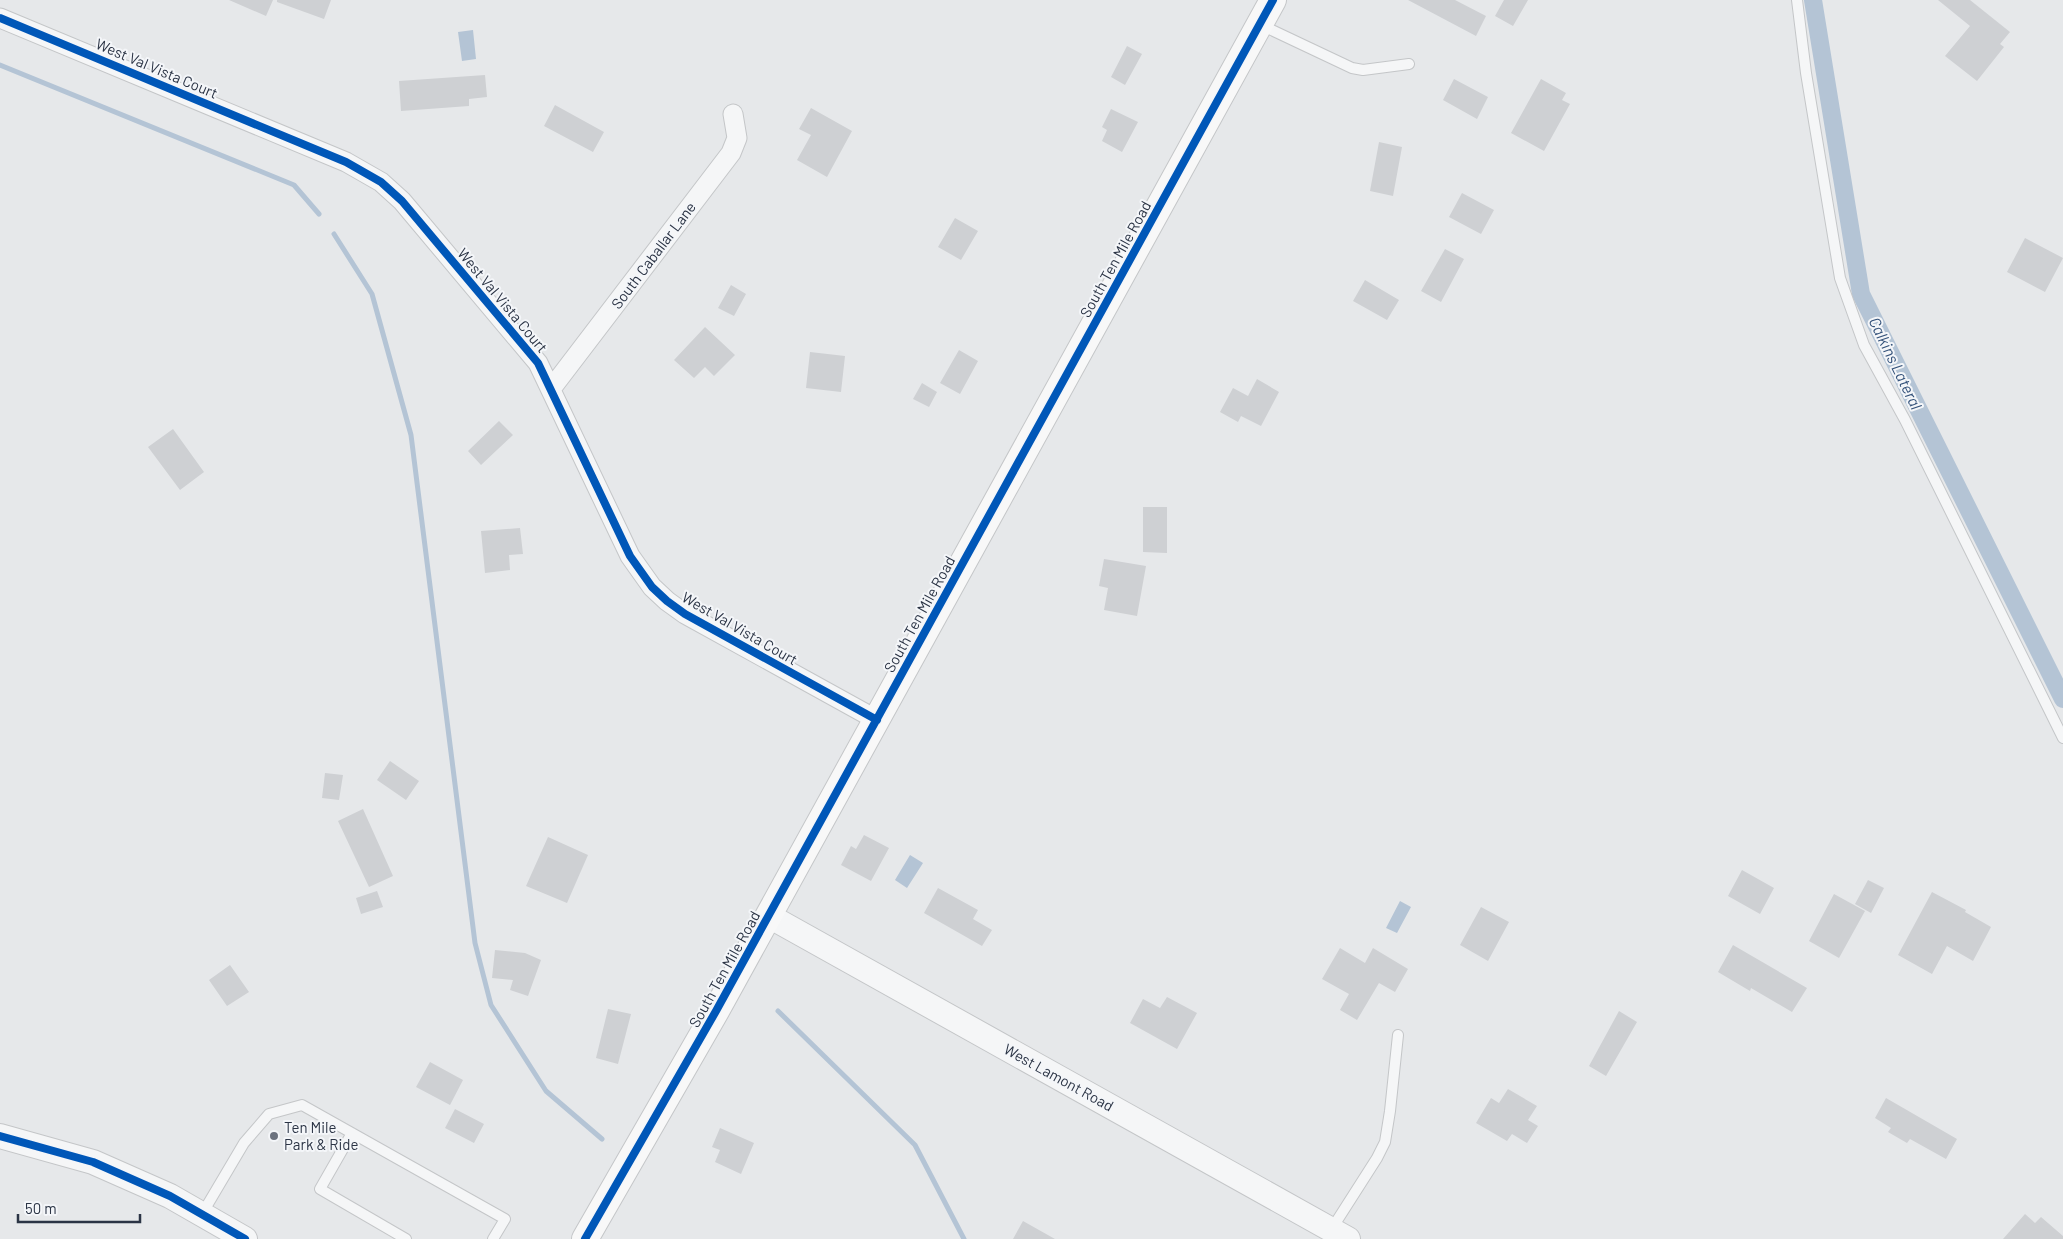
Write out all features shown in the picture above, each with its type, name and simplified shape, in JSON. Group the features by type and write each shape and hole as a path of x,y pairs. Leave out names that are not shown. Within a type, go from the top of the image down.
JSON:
{"main road":[{"name":"South Ten Mile Road","path":"585,1239 769,916 1274,0"}],"street":[{"name":"West Val Vista Court","path":"0,18 346,162 381,182 402,201 538,363 630,556 652,587 685,614 877,720"},
{"name":"South Caballar Lane","path":"551,389 731,153 737,138 733,114"},
{"name":"West Lamont Road","path":"769,916 1340,1234"},
{"path":"0,1136 93,1162 170,1196 245,1239"}],"lane":[{"path":"1797,0 1806,73 1840,278 1864,345 1910,429 2063,738"},
{"path":"1260,24 1352,68 1363,70 1409,64"},
{"path":"1340,1234 1385,1142 1398,1034"},
{"path":"202,1214 244,1143 269,1114 302,1105 505,1219 493,1239"},
{"path":"352,1133 320,1189 406,1239"}],"water":[{"path":"473,30 476,59 462,61 458,32"},
{"path":"910,855 923,863 907,888 895,880"},
{"path":"1400,901 1411,907 1397,933 1386,928"}],"building":[{"path":"229,0 273,0 266,16"},
{"path":"277,0 331,0 324,19 277,2"},
{"path":"1408,0 1455,0 1486,16 1476,36"},
{"path":"1504,0 1528,0 1513,26 1495,16"},
{"path":"1938,0 1970,0 2010,32 2000,44 2004,47 1977,81 1945,56 1970,26"},
{"path":"1127,46 1142,54 1125,85 1111,77"},
{"path":"485,75 487,97 469,99 469,106 401,111 399,81"},
{"path":"1454,79 1488,97 1477,119 1443,100"},
{"path":"1541,79 1566,93 1562,100 1570,104 1544,151 1511,133"},
{"path":"555,105 604,132 593,152 544,126"},
{"path":"811,108 852,131 827,177 797,160 811,135 799,129"},
{"path":"1111,109 1138,122 1122,152 1102,141 1107,130 1102,127"},
{"path":"1379,142 1402,147 1393,196 1370,191"},
{"path":"1462,193 1494,210 1481,234 1449,217"},
{"path":"955,218 978,231 961,260 938,247"},
{"path":"2025,238 2063,258 2045,292 2007,272"},
{"path":"1445,249 1464,259 1441,302 1421,291"},
{"path":"1365,280 1399,300 1387,320 1353,301"},
{"path":"731,285 746,294 734,316 718,308"},
{"path":"705,327 735,355 714,376 705,367 694,378 674,360"},
{"path":"959,350 978,361 960,394 940,383"},
{"path":"810,352 845,356 841,392 806,388"},
{"path":"1257,379 1279,392 1261,426 1241,416 1238,422 1220,412 1233,388 1248,396"},
{"path":"922,383 937,392 929,407 913,399"},
{"path":"499,421 513,435 481,465 468,451"},
{"path":"173,429 204,472 180,490 148,447"},
{"path":"1143,507 1167,507 1167,553 1143,552"},
{"path":"520,528 523,554 509,555 510,570 485,573 481,531"},
{"path":"1104,559 1146,566 1137,616 1104,610 1108,588 1099,586"},
{"path":"390,761 419,781 406,800 377,780"},
{"path":"325,773 343,775 339,800 322,798"},
{"path":"363,809 393,876 369,887 338,821"},
{"path":"864,835 889,848 871,881 841,865 851,846 856,849"},
{"path":"548,837 588,855 567,903 526,886"},
{"path":"1742,870 1774,888 1760,914 1728,896"},
{"path":"1868,880 1884,888 1871,913 1855,904"},
{"path":"938,888 978,910 973,919 992,930 982,946 924,913"},
{"path":"377,891 383,907 361,914 356,898"},
{"path":"1932,892 1966,910 1965,912 1991,927 1973,961 1947,946 1932,974 1898,955"},
{"path":"1834,894 1865,911 1839,958 1809,941"},
{"path":"1481,907 1509,922 1488,961 1460,945"},
{"path":"1733,945 1807,988 1792,1012 1751,988 1750,991 1718,972"},
{"path":"1340,948 1365,963 1373,948 1408,969 1395,992 1379,983 1357,1020 1340,1010 1349,994 1322,979"},
{"path":"495,950 525,953 541,960 528,996 510,990 513,980 492,978"},
{"path":"230,965 249,992 227,1006 209,980"},
{"path":"1167,997 1197,1013 1177,1049 1130,1023 1143,999 1160,1008"},
{"path":"608,1009 631,1014 618,1064 596,1058"},
{"path":"1619,1011 1637,1022 1606,1076 1589,1066"},
{"path":"430,1062 463,1080 450,1105 416,1087"},
{"path":"1508,1089 1537,1106 1528,1120 1538,1126 1527,1143 1512,1134 1507,1141 1476,1123 1491,1098 1499,1103"},
{"path":"1886,1098 1957,1139 1946,1159 1910,1139 1907,1143 1888,1132 1891,1128 1875,1118"},
{"path":"455,1109 484,1124 474,1143 445,1128"},
{"path":"720,1128 754,1143 741,1174 715,1162 720,1150 712,1147"},
{"path":"2025,1214 2035,1223 2041,1217 2063,1236 2063,1239 2003,1239"},
{"path":"1023,1221 1055,1239 1013,1239"}],"waterway":[{"name":"Calkins Lateral","path":"1813,0 1861,294 2063,699"},
{"path":"0,65 294,185 319,214"},
{"path":"334,234 372,294 411,435 475,943 491,1005 546,1091 602,1139"},
{"path":"778,1011 915,1145 964,1239"}],"cycle path":[{"path":"585,1239 716,1011 1273,0"},
{"path":"0,18 346,162 381,182 402,201 538,363 630,556 652,587 685,614 877,720"},
{"path":"0,1136 93,1162 170,1196 245,1239"}],"place":[{"name":"Ten Mile Park & Ride","path":"274,1136"}]}
